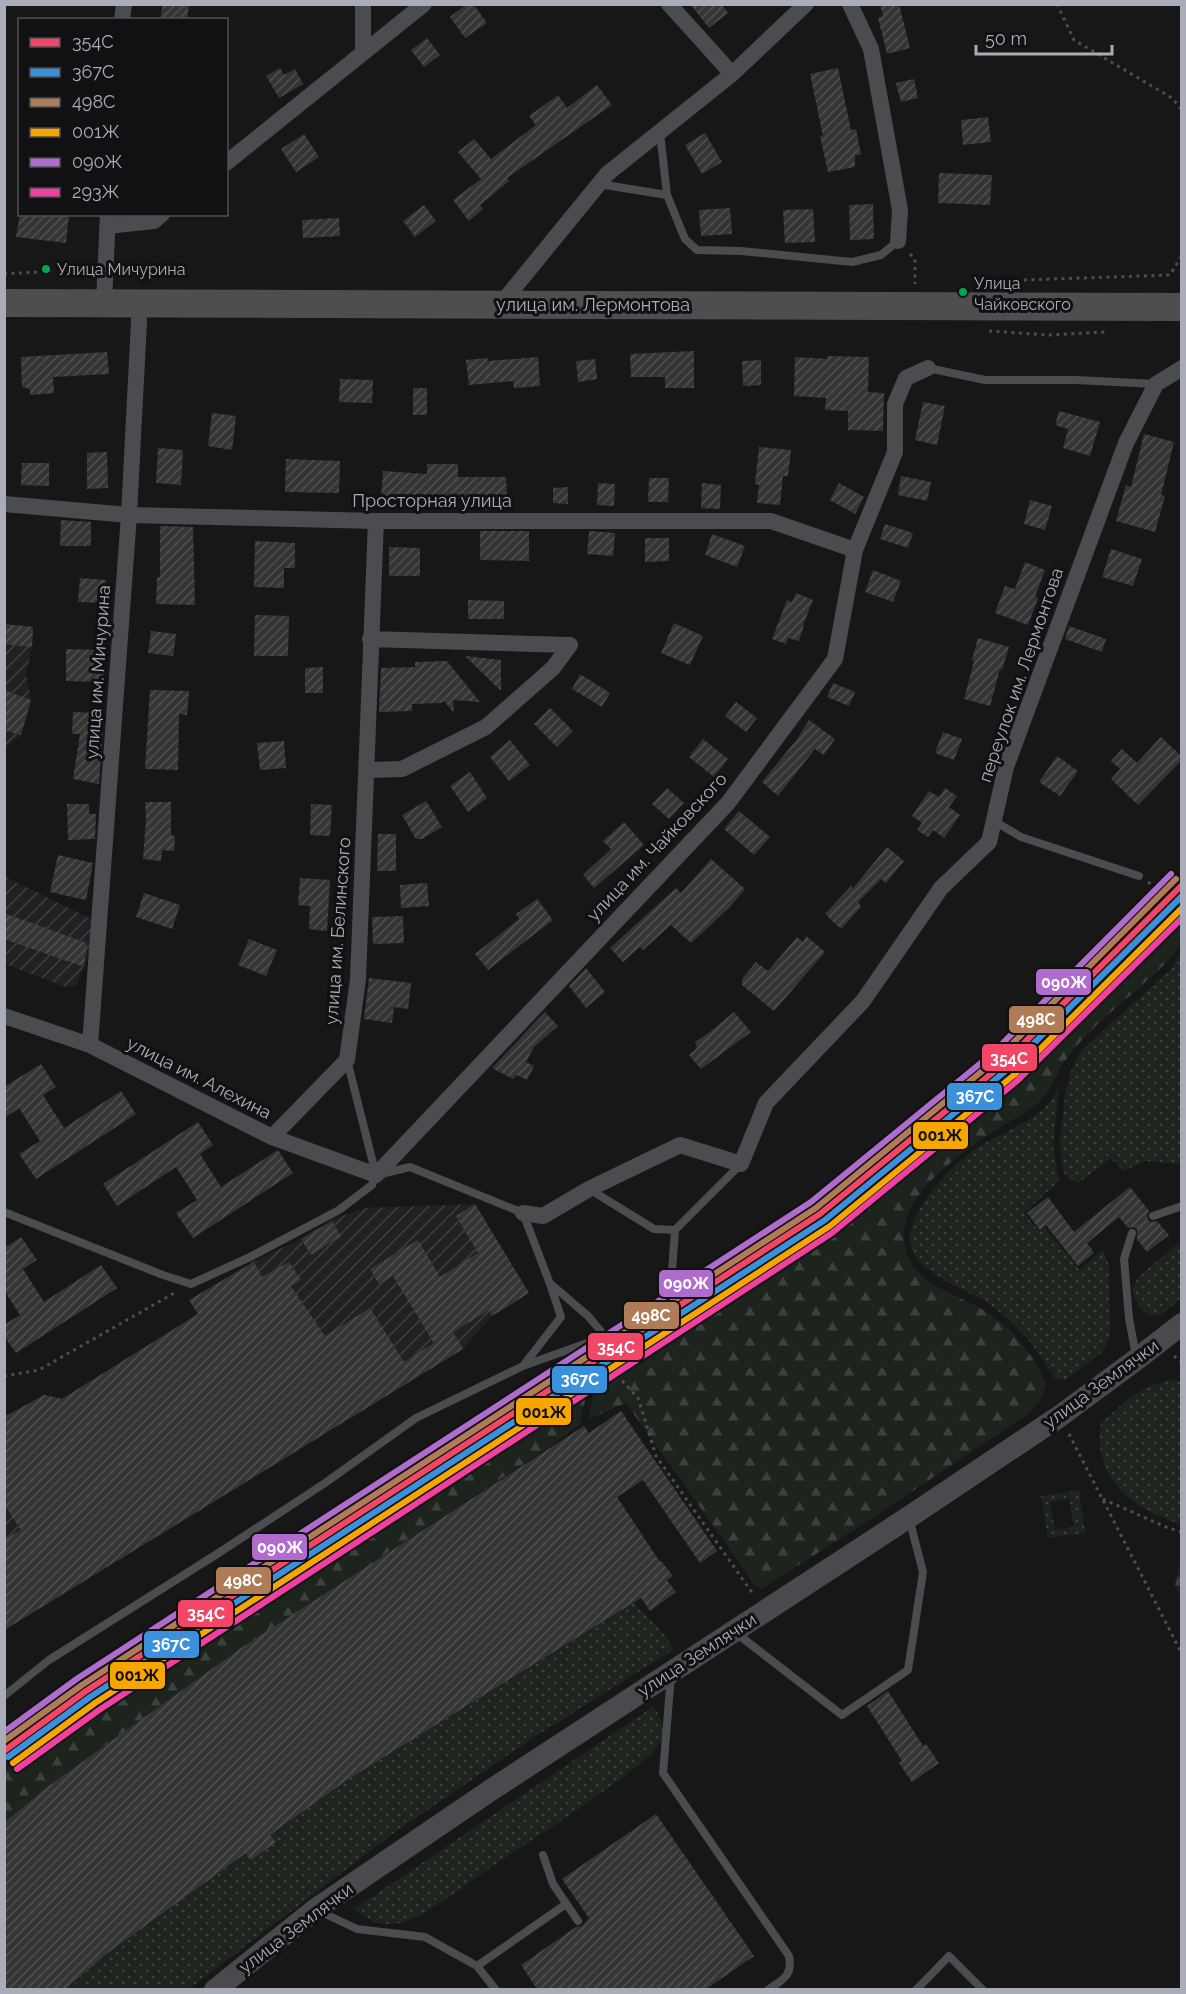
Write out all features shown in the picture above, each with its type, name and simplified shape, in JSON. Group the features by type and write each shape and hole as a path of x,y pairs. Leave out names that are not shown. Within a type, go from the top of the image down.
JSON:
{"highway":[{"name":"улица им. Лермонтова","path":"4,303 1182,307"}],"main road":[{"name":"улица Землячки","path":"215,1989 316,1909 491,1790 1060,1416 1182,1324"}],"street":[{"path":"363,4 363,53"},
{"path":"228,161 424,4"},
{"path":"669,4 732,74"},
{"path":"501,304 607,174 732,74 806,4"},
{"path":"850,4 871,49 900,210 898,241"},
{"path":"104,302 108,220 154,221 160,216"},
{"name":"улица им. Мичурина","path":"90,1045 129,514 140,302"},
{"name":"улица им. Чайковского","path":"376,1175 728,803 835,659 855,550 895,452 895,404 906,378 928,368"},
{"path":"1156,384 1182,369"},
{"name":"переулок им. Лермонтова","path":"741,1164 766,1103 863,1001 941,888 989,842 1010,756 1126,443 1156,384"},
{"name":"Просторная улица","path":"4,504 129,514 376,521 771,522 855,550"},
{"name":"улица им. Белинского","path":"346,1060 358,979 376,521"},
{"path":"368,770 402,769 486,727 553,668 570,645 370,639"},
{"name":"улица им. Алехина","path":"4,1016 90,1045 272,1137 376,1175"},
{"path":"272,1137 346,1060"},
{"path":"523,1214 543,1216 589,1189 680,1145 741,1164"}],"lane":[{"path":"660,133 667,195 685,239 697,250 741,251 852,262 881,255 898,241"},
{"path":"598,184 667,195"},
{"path":"928,368 985,380 1076,380 1156,384"},
{"path":"994,821 1021,837 1139,876"},
{"path":"4,1212 191,1284 250,1257 339,1210 372,1185 376,1175 346,1060"},
{"path":"4,1696 49,1660 325,1483 416,1418 523,1366 629,1328 660,1306 672,1271 675,1230 741,1164"},
{"path":"376,1175 410,1167 523,1214 561,1317 523,1366"},
{"path":"589,1189 654,1229 675,1230"},
{"path":"1153,1216 1182,1206"},
{"path":"1132,1233 1124,1259 1128,1318 1137,1359"},
{"path":"550,1284 588,1316 605,1336"},
{"path":"733,1631 842,1715 908,1670 923,1572 909,1517"},
{"path":"671,1672 663,1773 789,1956 791,1965 788,1976 768,1989"},
{"path":"543,1855 553,1884 578,1922"},
{"path":"477,1966 566,1904"},
{"path":"316,1909 357,1929 425,1937 477,1966 496,1989"},
{"path":"916,1989 949,1956 983,1989"}],"path":[{"path":"1058,4 1074,40 1172,98 1182,110"},
{"path":"984,282 1170,275 1182,255"},
{"path":"915,259 915,284"},
{"path":"4,274 54,271"},
{"path":"1139,876 1182,906"},
{"path":"4,1376 39,1370 191,1284"},
{"path":"605,1336 603,1354 609,1365 638,1398 656,1456 765,1611"},
{"path":"1060,1416 1182,1654"},
{"path":"1102,1499 1182,1532"}],"shaded area":[{"path":"5,624 33,627 32,647 26,675 31,700 21,735 5,747"},
{"path":"4,876 93,920 92,944 76,986 65,987 5,964"},
{"path":"475,1204 529,1293 492,1316 463,1349 5,1630 5,1417 44,1395 62,1399 198,1314 190,1300 254,1261 301,1239 331,1220 364,1208"}],"green space":[{"path":"1181,914 1182,938 1169,960 1084,1038 1067,1058 1046,1094 1037,1104 978,1142 933,1178 911,1209 905,1225 904,1242 908,1257 916,1270 940,1288 994,1317 1025,1347 1046,1385 1040,1401 1029,1413 874,1517 761,1589 756,1586 626,1403 589,1419 593,1395 584,1384 722,1300 853,1211 1020,1072 1094,1004"},
{"path":"1181,952 1181,1164 1145,1161 1124,1171 1111,1159 1078,1183 1065,1175 1060,1148 1065,1098 1078,1056 1172,968"},
{"path":"1059,1086 1053,1146 1059,1181 1024,1213 1039,1231 1045,1228 1080,1270 1103,1250 1109,1265 1110,1335 1107,1344 1101,1353 1065,1380 1055,1378 1023,1334 998,1311 985,1301 946,1281 921,1262 913,1251 910,1238 913,1223 924,1202 947,1174 974,1150 1034,1116 1053,1098"},
{"path":"1181,1241 1181,1298 1161,1315 1149,1316 1139,1306 1132,1291 1138,1277"},
{"path":"1172,1380 1181,1382 1181,1524 1147,1510 1119,1489 1109,1476 1100,1443 1101,1423 1118,1408 1142,1390 1160,1382"},
{"path":"575,1389 586,1396 580,1424 545,1450 241,1648 46,1788 5,1823 5,1769 10,1765 159,1662 433,1485"},
{"path":"1079,1490 1085,1533 1048,1538 1041,1496","holes":["1069,1498 1074,1527 1055,1530 1050,1502"]},
{"path":"1181,1556 1181,1599 1175,1585"},
{"path":"634,1603 666,1636 673,1650 536,1736 394,1833 189,1989 68,1990 96,1962 347,1780"},
{"path":"654,1706 663,1727 663,1733 659,1745 648,1757 590,1801 446,1899 410,1920 393,1924 375,1922 354,1909"}],"building":[{"path":"163,4 189,4 187,18 160,18"},
{"path":"467,4 473,4 487,23 465,38 450,17"},
{"path":"690,4 721,4 728,13 709,28"},
{"path":"880,4 899,4 910,48 887,54 878,18 883,16"},
{"path":"427,38 440,55 424,67 411,50"},
{"path":"280,68 284,75 295,69 303,84 279,98 266,76"},
{"path":"838,68 851,130 856,129 861,155 855,155 855,167 828,172 810,74"},
{"path":"914,79 918,98 901,102 896,83"},
{"path":"597,85 612,105 507,178 509,181 480,205 483,209 469,221 453,200 481,179 458,152 474,139 491,159 536,125 529,116 558,95 567,108"},
{"path":"988,117 991,142 963,145 961,120"},
{"path":"705,133 722,162 702,174 685,145"},
{"path":"304,134 319,157 296,172 281,149"},
{"path":"939,173 992,175 990,205 938,203"},
{"path":"873,204 874,239 850,240 849,205"},
{"path":"424,205 436,221 415,237 403,221"},
{"path":"730,208 732,234 701,236 699,210"},
{"path":"813,209 815,242 785,243 783,210"},
{"path":"20,216 69,216 66,243 16,237"},
{"path":"339,218 340,236 303,238 302,220"},
{"path":"694,351 694,388 665,388 665,377 631,377 630,354"},
{"path":"107,352 109,374 53,377 54,393 30,395 30,389 22,387 21,357"},
{"path":"827,356 869,357 868,392 884,393 883,431 848,430 848,411 825,410 826,398 794,396 795,357 827,359"},
{"path":"538,357 540,386 514,388 513,381 469,385 466,360 487,358 488,361"},
{"path":"595,359 597,379 578,382 576,361"},
{"path":"761,360 761,385 743,386 742,361"},
{"path":"340,379 373,380 372,403 339,402"},
{"path":"413,388 427,388 427,415 413,415"},
{"path":"923,402 945,406 937,445 915,440"},
{"path":"1059,411 1100,422 1090,456 1063,448 1068,429 1055,425"},
{"path":"212,413 236,416 232,450 208,446"},
{"path":"1144,434 1174,442 1161,495 1165,496 1155,532 1116,521 1126,485 1131,487"},
{"path":"759,447 791,450 788,476 783,476 780,505 757,503 759,485 755,484"},
{"path":"158,448 183,450 181,485 156,483"},
{"path":"107,452 108,488 87,489 87,453"},
{"path":"286,459 340,461 339,493 285,492"},
{"path":"22,463 49,463 49,486 21,485"},
{"path":"427,464 458,464 458,477 506,477 507,502 497,502 497,510 481,510 480,500 381,499 383,471 427,474"},
{"path":"901,476 931,482 927,501 898,495"},
{"path":"649,478 669,478 668,502 648,502"},
{"path":"598,483 615,484 614,506 597,505"},
{"path":"702,483 721,485 720,509 701,508"},
{"path":"839,483 864,497 855,514 830,500"},
{"path":"568,487 568,504 553,503 553,488"},
{"path":"1030,500 1052,506 1045,530 1024,524"},
{"path":"61,520 91,522 91,546 60,546"},
{"path":"885,524 913,533 908,548 880,539"},
{"path":"160,526 193,527 195,605 156,604 157,577 160,577"},
{"path":"480,531 529,531 529,561 480,560"},
{"path":"589,531 615,533 613,556 587,554"},
{"path":"712,534 745,546 737,567 705,555"},
{"path":"645,538 669,538 669,561 645,562"},
{"path":"255,541 295,543 295,568 284,568 284,588 254,587"},
{"path":"389,547 420,548 420,576 389,576"},
{"path":"1111,549 1142,559 1133,586 1102,577"},
{"path":"1025,562 1045,570 1028,625 995,613 1005,586 1015,589"},
{"path":"873,570 901,581 893,602 865,592"},
{"path":"80,578 106,580 104,603 78,602"},
{"path":"796,593 813,600 799,641 788,638 786,644 772,639 787,600 792,602"},
{"path":"468,600 504,601 504,619 468,619"},
{"path":"255,615 289,616 288,656 254,656"},
{"path":"674,623 703,636 690,665 661,653"},
{"path":"4,624 33,627 32,647 4,644"},
{"path":"1069,626 1106,639 1102,652 1065,639"},
{"path":"151,631 176,634 173,656 148,653"},
{"path":"978,638 1009,647 1002,670 1000,669 990,706 964,699"},
{"path":"66,649 105,650 104,682 66,681"},
{"path":"465,656 501,660 501,691"},
{"path":"447,661 480,702 453,700 454,713 444,701 412,704 412,711 379,712 381,668 415,667 415,662"},
{"path":"323,667 323,693 305,693 305,668"},
{"path":"580,674 610,693 602,707 572,689"},
{"path":"833,683 855,692 849,706 827,697"},
{"path":"4,690 31,700 21,735 4,730"},
{"path":"150,690 189,691 187,715 179,714 178,770 145,769"},
{"path":"736,702 757,718 746,732 725,716"},
{"path":"550,708 573,731 557,747 534,724"},
{"path":"73,712 104,713 99,784 73,779 80,734 72,734"},
{"path":"809,720 835,739 824,755 815,749 778,796 762,782 798,738"},
{"path":"943,732 962,739 954,760 935,753"},
{"path":"1161,737 1182,757 1182,760 1138,805 1111,779 1120,769 1111,761 1122,749 1137,763"},
{"path":"703,739 728,759 714,777 689,757"},
{"path":"510,740 530,765 509,781 490,757"},
{"path":"284,741 286,768 260,770 257,743"},
{"path":"1057,756 1078,771 1060,796 1039,782"},
{"path":"470,772 487,798 468,812 450,786"},
{"path":"667,788 684,803 669,819 652,804"},
{"path":"945,788 957,796 949,807 960,815 944,838 933,830 928,837 917,830 922,823 912,816 929,791 939,797"},
{"path":"426,801 442,827 422,839 416,839 402,815"},
{"path":"145,802 171,802 171,835 175,836 174,851 162,850 161,861 143,859"},
{"path":"67,804 89,804 89,814 96,814 95,839 68,840"},
{"path":"311,804 332,805 330,836 310,835"},
{"path":"739,811 770,837 754,855 724,829"},
{"path":"624,822 644,845 594,888 583,875 611,849 603,841"},
{"path":"378,834 396,834 396,871 377,871"},
{"path":"887,847 904,861 886,883 881,879 858,902 861,907 841,929 825,914 851,886 853,888"},
{"path":"58,855 93,863 86,900 50,892"},
{"path":"711,859 745,889 729,908 691,943 671,925 643,950 640,947 623,962 610,948 676,888 681,893"},
{"path":"300,878 330,880 327,931 309,929 310,906 298,905"},
{"path":"427,883 429,906 401,908 400,885"},
{"path":"144,893 180,905 172,929 136,917"},
{"path":"537,899 553,920 488,970 475,954 519,919 516,914"},
{"path":"4,913 87,943 84,967 4,939"},
{"path":"403,916 404,943 373,944 372,917"},
{"path":"806,936 825,952 774,1011 742,985 742,979 756,962 768,971 797,937 803,942"},
{"path":"249,939 277,950 266,976 238,965"},
{"path":"586,968 605,992 586,1008 569,986"},
{"path":"369,978 411,983 408,1009 394,1007 392,1023 364,1019"},
{"path":"545,1012 558,1026 534,1047 526,1062 534,1066 527,1080 517,1075 513,1079 492,1068"},
{"path":"734,1012 751,1032 701,1069 689,1055 697,1048 695,1042"},
{"path":"41,1064 56,1087 43,1095 64,1128 121,1091 136,1114 36,1179 19,1154 40,1141 19,1108 4,1118 4,1087"},
{"path":"198,1122 213,1145 200,1154 221,1187 278,1150 293,1173 193,1238 176,1213 197,1200 176,1167 117,1206 103,1184"},
{"path":"1130,1187 1149,1211 1148,1220 1157,1221 1169,1235 1147,1252 1137,1239 1137,1229 1128,1228 1119,1217 1087,1243 1094,1253 1078,1266 1046,1225 1040,1230 1027,1213 1048,1197 1074,1232"},
{"path":"475,1204 529,1293 492,1316 489,1310 453,1332 463,1349 4,1630 4,1540 21,1530 4,1504 4,1417 44,1395 62,1399 198,1314 189,1300 254,1262 262,1277 289,1262 301,1280 291,1286 325,1336 370,1308 404,1362 434,1343 393,1276 379,1284 370,1269 418,1240 440,1277 478,1253 456,1216"},
{"path":"332,1221 341,1236 311,1255 301,1239"},
{"path":"21,1237 37,1260 23,1269 44,1302 101,1265 117,1288 16,1353 4,1336 4,1325 20,1315 4,1290 4,1248"},
{"path":"621,1411 717,1551 700,1563 643,1480 617,1497 660,1562 673,1576 667,1580 676,1592 650,1611 641,1598 347,1780 270,1835 276,1842 251,1860 246,1853 105,1955 66,1989 4,1989 4,1823 46,1788 241,1648 584,1426 589,1433"},
{"path":"888,1691 923,1746 926,1744 939,1763 912,1782 899,1763 902,1761 867,1706"},
{"path":"656,1814 754,1956 706,1989 537,1989 521,1965 576,1927 582,1926 589,1918 562,1879"}],"transit line":[{"name":"090Ж","path":"4,1732 78,1678 811,1202 993,1053 1171,874"},
{"name":"498С","path":"4,1741 82,1685 816,1208 998,1058 1176,879"},
{"name":"354С","path":"4,1751 86,1691 820,1214 1003,1064 1182,885"},
{"name":"367С","path":"8,1757 90,1697 825,1220 1008,1069 1182,896"},
{"name":"001Ж","path":"13,1763 95,1703 830,1226 1014,1075 1182,908"},
{"name":"293Ж","path":"17,1769 99,1710 832,1233 1017,1081 1182,918"}],"place":[{"name":"Улица Мичурина","path":"46,269"},
{"name":"Улица Чайковского","path":"963,292"}]}
